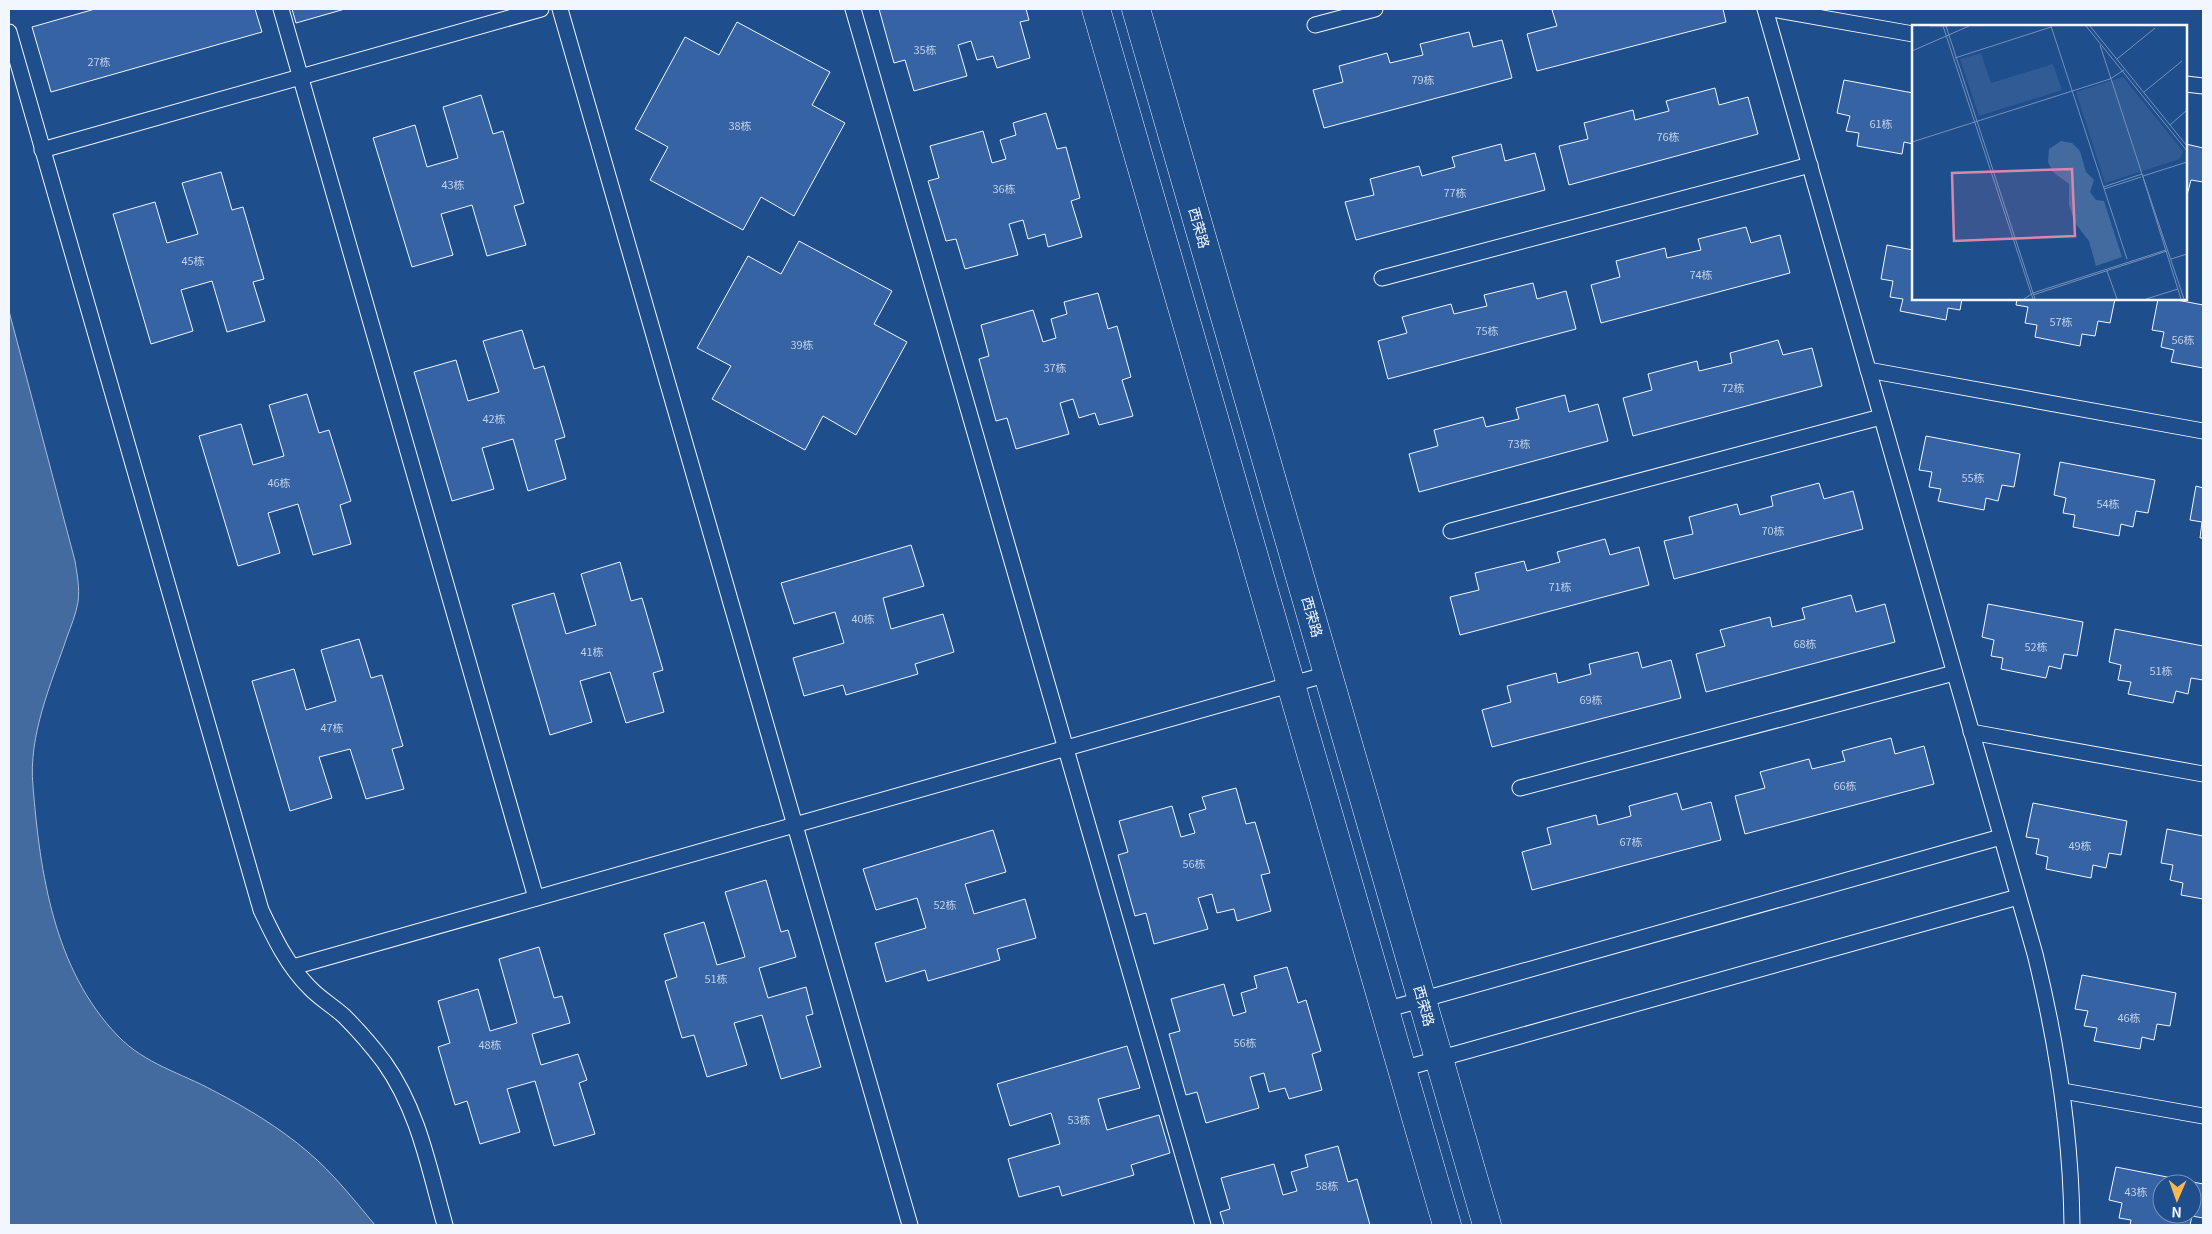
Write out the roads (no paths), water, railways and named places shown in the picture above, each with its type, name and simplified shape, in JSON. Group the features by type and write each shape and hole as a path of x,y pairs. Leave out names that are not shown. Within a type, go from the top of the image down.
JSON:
{"street":[{"path":"1096,9 1447,1225"},
{"name":"西荣路","path":"1136,9 1487,1225"}],"lane":[{"path":"281,9 536,898"},
{"path":"42,150 541,9"},
{"path":"560,9 910,1225"},
{"path":"853,9 1203,1225"},
{"path":"1315,25 1375,9"},
{"path":"1765,9 2035,954 2049,1011 2063,1091 2072,1188 2072,1225"},
{"path":"1772,9 1912,34"},
{"path":"9,32 261,910 280,950 293,967 308,986 365,1038 401,1088 424,1146 445,1225"},
{"path":"2187,84 2203,86"},
{"path":"1382,278 1810,165"},
{"path":"1868,370 2203,431"},
{"path":"1451,531 1881,418"},
{"path":"1520,788 1954,673"},
{"path":"293,967 1328,674"},
{"path":"1971,732 2203,774"},
{"path":"1385,1010 2001,837"},
{"path":"1402,1069 2018,897"},
{"path":"2063,1091 2203,1116"}],"water":[{"path":"9,311 75,561 78,586 78,602 75,615 54,673 37,729 32,767 36,819 46,886 54,919 65,951 79,981 96,1010 129,1046 152,1061 239,1104 286,1135 326,1169 375,1225 9,1225"}]}
